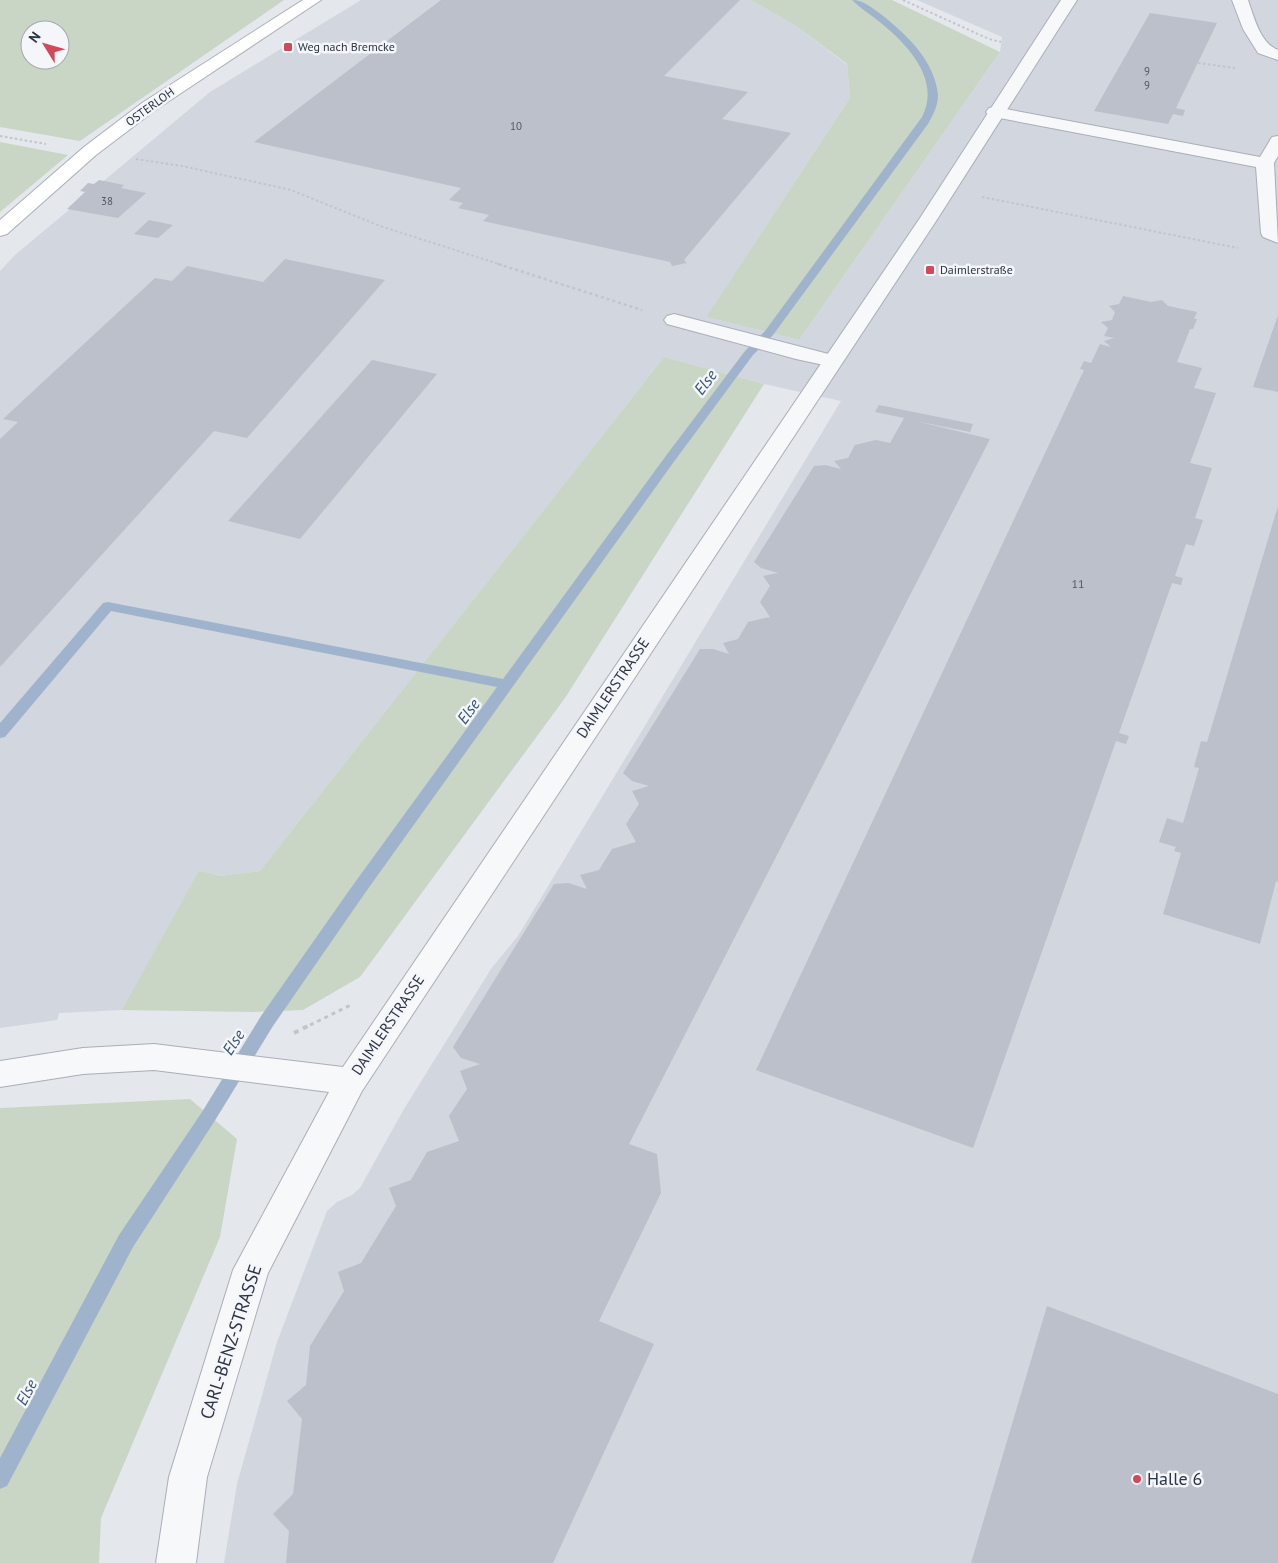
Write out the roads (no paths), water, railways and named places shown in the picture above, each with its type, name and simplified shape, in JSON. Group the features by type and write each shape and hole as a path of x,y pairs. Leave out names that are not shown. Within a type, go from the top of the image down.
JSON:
{"main road":[{"name":"OSTERLOH","path":"0,230 90,151 164,96 313,0"}],"street":[{"name":"DAIMLERSTRASSE","path":"0,1074 83,1061 154,1057 351,1081 929,218 995,112 1069,0"},
{"path":"1240,0 1251,29 1264,50 1278,55"},
{"path":"995,112 1265,163"},
{"path":"1278,141 1265,163 1270,233 1278,238"},
{"path":"674,320 832,361"},
{"name":"CARL-BENZ-STRASSE","path":"176,1563 188,1477 251,1270 351,1081"}],"waterway":[{"name":"Else","path":"0,1479 126,1241 208,1117 267,1021 359,889 669,460 749,353 769,333 923,124 933,102 930,79 924,65 905,40 881,18 856,0"},
{"path":"0,733 108,606 506,684"}],"place":[{"name":"Weg nach Bremcke","path":"288,47"},
{"name":"Daimlerstraße","path":"930,270"},
{"name":"Halle 6","path":"1137,1479"}]}
